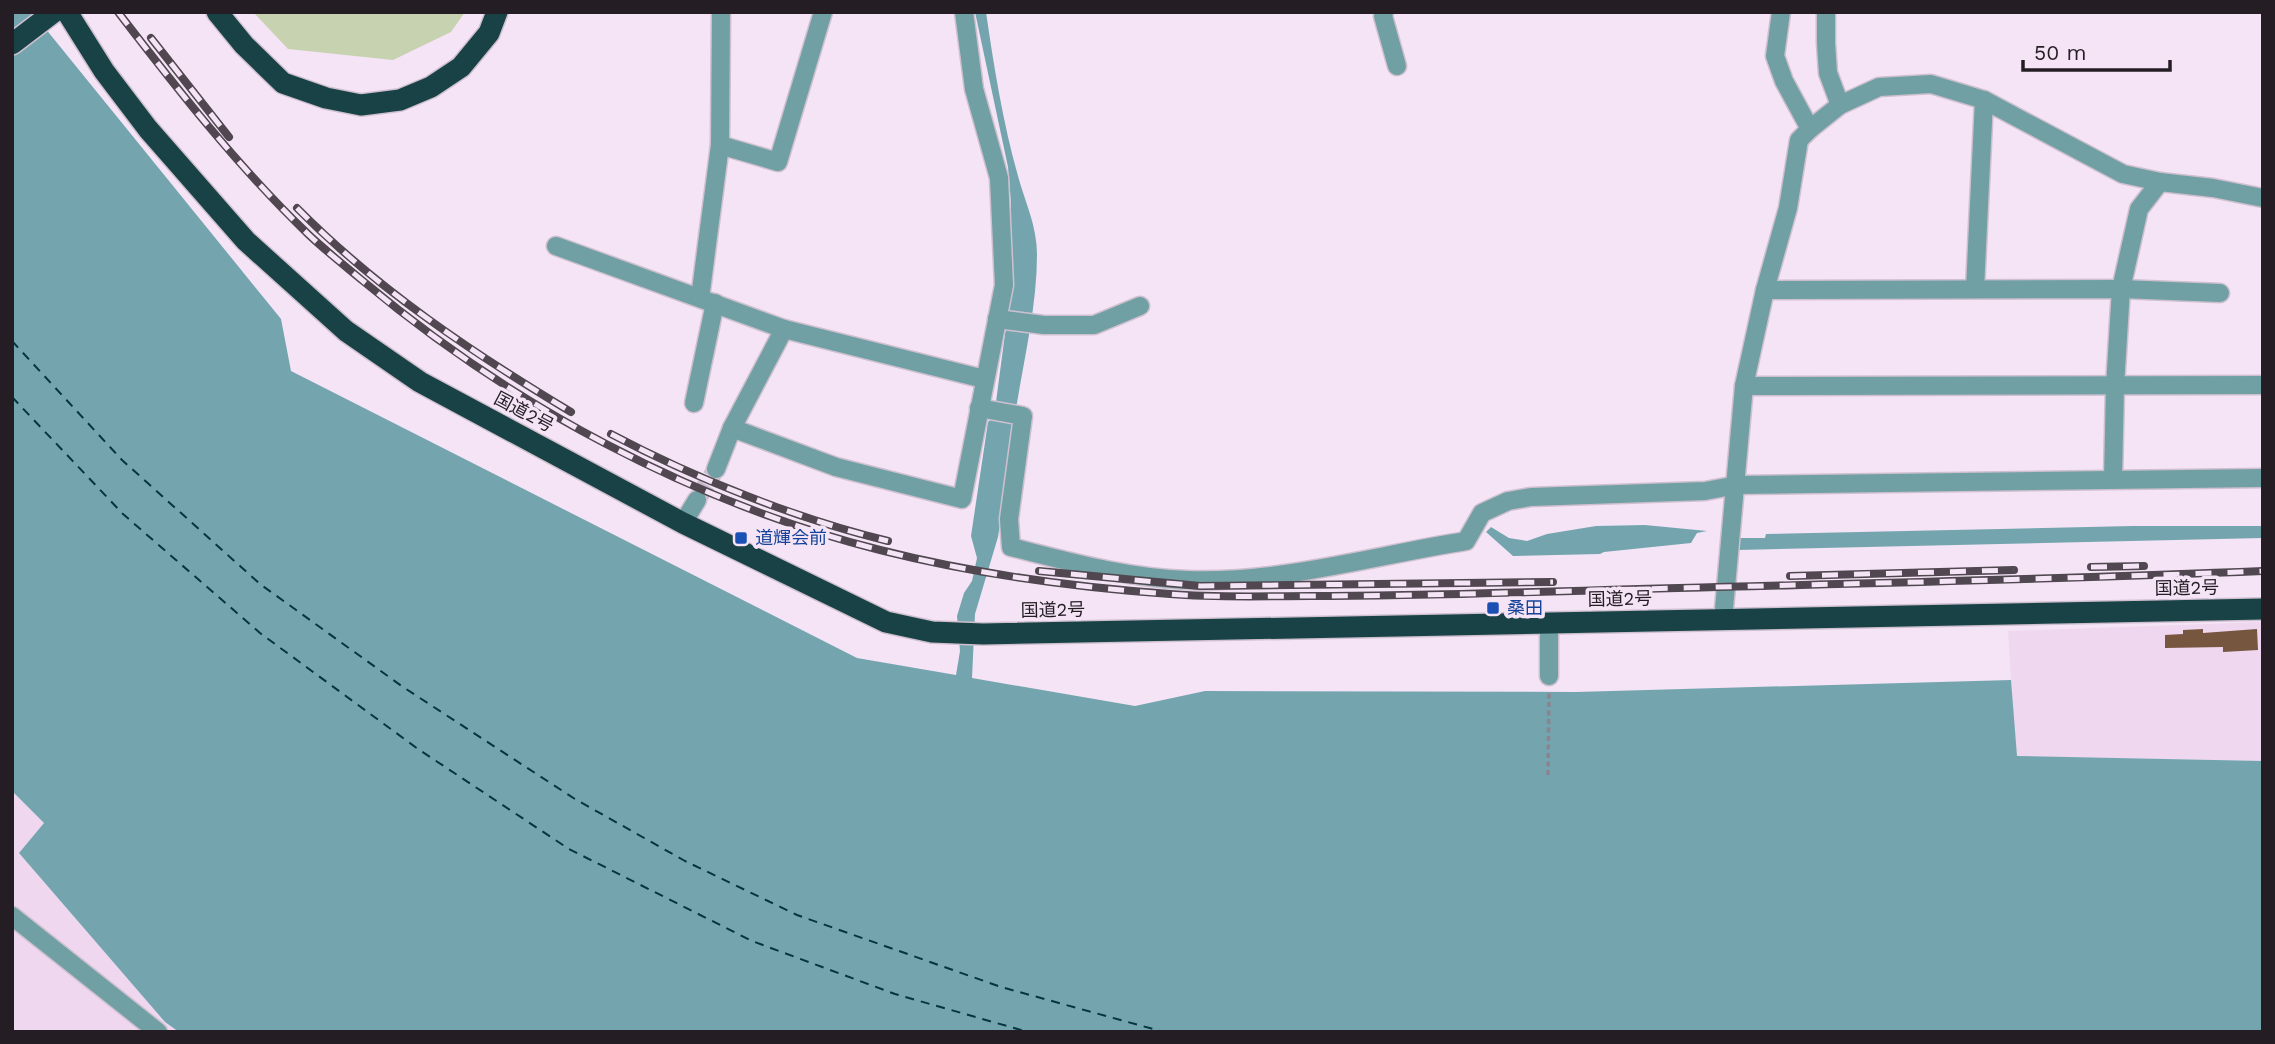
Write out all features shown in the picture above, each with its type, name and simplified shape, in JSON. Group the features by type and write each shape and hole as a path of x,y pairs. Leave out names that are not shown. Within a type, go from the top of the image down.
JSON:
{"highway":[{"path":"12,44 54,12"},
{"name":"国道2号","path":"66,12 104,71 148,129 246,241 346,331 420,382 683,523 886,622 932,632 983,634 2263,609"},
{"path":"218,12 244,45 283,83 326,98 362,105 400,100 431,87 461,67 489,33 497,12"}],"street":[{"path":"694,403 707,301 720,145 720,12"},
{"path":"720,145 778,162 824,12"},
{"path":"732,428 836,467 962,499 1004,285 999,178 974,89 964,12"},
{"path":"1384,12 1397,66"},
{"path":"1781,12 1775,56 1784,81 1810,129"},
{"path":"1826,12 1828,73 1840,106"},
{"path":"1723,620 1744,386 1765,290 1788,208 1799,140 1810,129 1840,106 1879,87 1931,84 1984,100 2123,174 2263,198"},
{"path":"1975,289 1984,100"},
{"path":"2113,479 2121,289 2139,209 2160,182"},
{"path":"556,246 784,329 984,379"},
{"path":"1765,290 2121,289 2220,293"},
{"path":"997,319 1044,325 1094,325 1140,306"},
{"path":"716,469 732,428 784,329"},
{"path":"1744,386 2263,385"},
{"path":"979,408 1023,416 1009,519 1011,547 1112,573 1189,580 1272,576 1466,541 1482,513 1508,501 1531,497 1705,491 1737,485 2263,478"},
{"path":"683,523 697,500"},
{"path":"1549,624 1549,677"},
{"path":"12,916 158,1032"}],"path":[{"path":"1548,775 1549,677"}],"shaded area":[{"path":"2263,622 2263,761 2016,756 2008,631"},
{"path":"12,791 44,823 19,853 165,1022 179,1032 12,1032"}],"green space":[{"path":"253,12 465,12 451,32 393,60 288,49"}],"water":[{"path":"12,12 32,12 281,319 291,371 857,658 956,675 960,651 957,616 964,593 972,581 977,558 971,536 988,422 994,417 1010,296 1011,204 1008,167 975,12 986,12 1003,115 1033,224 1037,254 1033,310 1017,403 1011,418 1015,425 998,537 975,614 972,678 1135,706 1205,691 1576,692 2011,680 2017,756 2263,761 2263,1032 179,1032 165,1022 19,853 44,823 12,791"},
{"path":"1645,525 1707,531 1697,533 1691,543 1600,554 1513,556 1486,532 1491,527 1509,538 1527,541 1547,534 1596,526"},
{"path":"2132,526 2263,526 2263,538 1737,550 1738,538 1765,538 1766,534"}],"building":[{"path":"2203,629 2203,633 2257,629 2258,650 2223,652 2223,647 2165,648 2165,635 2183,634 2183,630"}],"ferry route":[{"path":"12,341 122,460 260,584 403,687 575,799 685,861 797,915 1001,987 1164,1032"},
{"path":"12,397 123,514 260,633 418,749 569,849 752,941 895,994 1028,1032"}],"tunnel":[{"path":"697,500 716,469"}],"railway":[{"path":"118,12 233,155 309,235 420,326 480,369 606,444 672,476 740,505 810,530 880,550 988,573 1060,583 1133,591 1223,596 1458,594 2263,571"},
{"path":"151,38 229,137"},
{"path":"297,208 393,293 498,367 571,412"},
{"path":"611,434 746,496 888,541"},
{"path":"2091,567 2144,566"},
{"path":"1790,576 2014,570"},
{"path":"1039,571 1200,586 1553,582"}],"place":[{"name":"道輝会前","path":"741,538"},
{"name":"桑田","path":"1493,608"}]}
